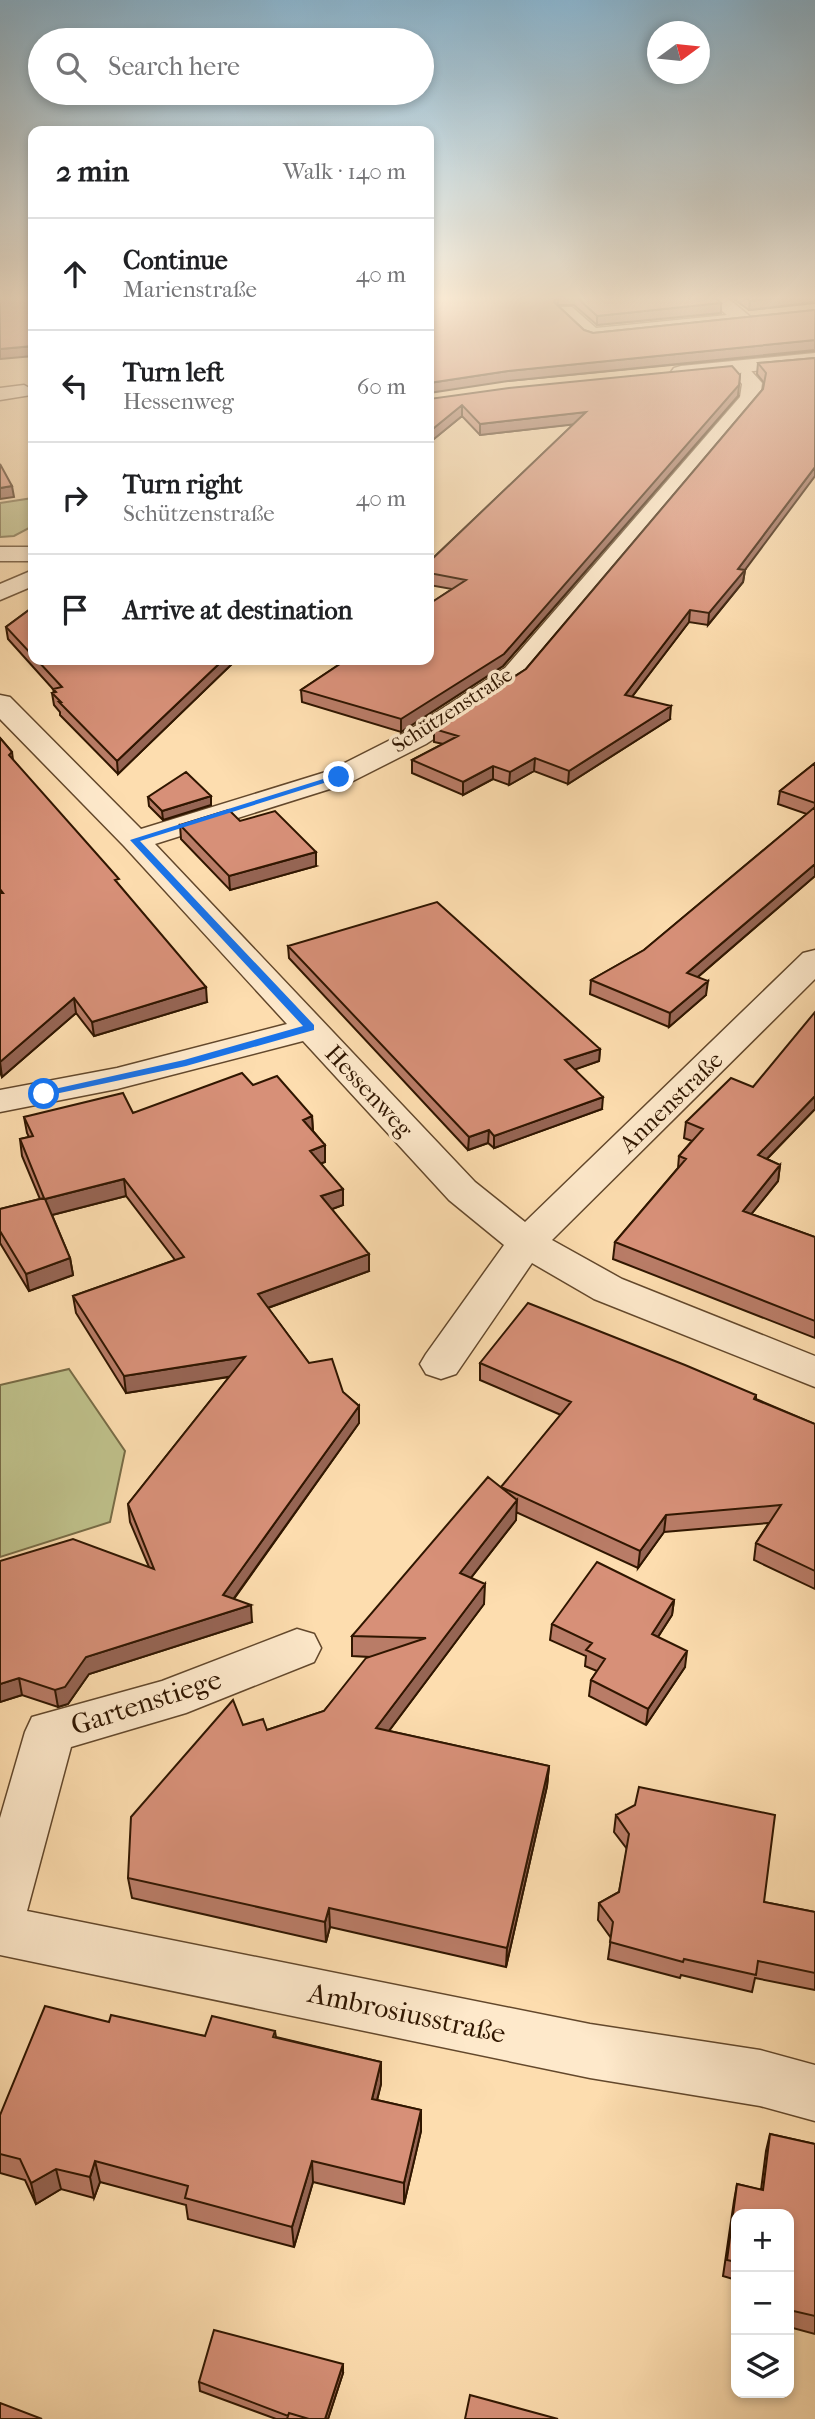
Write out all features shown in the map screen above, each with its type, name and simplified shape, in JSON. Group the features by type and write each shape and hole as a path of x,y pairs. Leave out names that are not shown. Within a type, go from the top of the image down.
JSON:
{"street":[{"name":"Schützenstraße","path":"135,840 339,777 416,738 514,674 742,408"},
{"path":"0,554 28,554"},
{"path":"0,593 28,579"},
{"name":"Hessenweg","path":"0,703 135,840 462,1191 526,1243 608,1289 815,1372"},
{"name":"Annenstraße","path":"526,1243 815,960"},
{"path":"0,1101 186,1063 310,1028"},
{"path":"442,1364 526,1243"},
{"name":"Gartenstiege","path":"0,1912 50,1732 169,1699 297,1648"},
{"name":"Ambrosiusstraße","path":"0,1930 590,2051 760,2078 815,2092"}],"green space":[{"path":"28,499 28,529 14,536 0,537 0,503"},
{"path":"69,1369 125,1451 110,1522 0,1557 0,1385"}],"building":[{"path":"434,408 458,408 434,428"},
{"path":"465,408 719,408 504,654 401,719 301,690 338,665 434,665 434,601 466,580 434,574 434,557 586,412 480,424"},
{"path":"747,408 815,408 815,467 738,569 745,570 709,613 690,610 625,695 671,706 569,771 535,758 510,772 493,766 463,782 412,760 458,736 434,729 526,669"},
{"path":"0,464 12,486 0,488"},
{"path":"28,611 28,651 6,627"},
{"path":"42,665 218,665 117,761 52,693 56,692 53,689 62,687"},
{"path":"0,738 12,752 9,755 119,879 115,880 206,987 92,1022 74,998 0,1062 0,893 3,893 0,889"},
{"path":"815,763 815,803 780,791"},
{"path":"186,772 211,796 162,811 148,797"},
{"path":"815,807 815,864 687,973 708,981 670,1013 591,980 644,950"},
{"path":"229,810 240,821 275,811 316,852 229,876 180,825"},
{"path":"437,902 600,1049 565,1060 603,1097 494,1136 489,1130 469,1137 288,946"},
{"path":"815,1012 815,1096 758,1155 780,1165 743,1211 815,1237 815,1321 615,1242 686,1159 679,1156 703,1129 686,1122 731,1078 753,1087"},
{"path":"242,1073 253,1085 277,1076 312,1116 303,1120 325,1145 310,1151 343,1189 321,1196 369,1254 258,1294 309,1363 332,1359 343,1392 359,1406 223,1595 251,1605 86,1657 65,1687 55,1690 19,1678 0,1684 0,1561 73,1539 154,1569 128,1504 245,1357 124,1376 73,1296 184,1257 124,1179 45,1199 70,1258 26,1274 0,1231 0,1209 44,1198 20,1139 33,1136 24,1117 123,1093 133,1113"},
{"path":"528,1303 685,1365 756,1395 754,1399 815,1424 815,1571 756,1543 781,1505 666,1515 640,1551 501,1487 571,1402 480,1363"},
{"path":"488,1477 517,1500 460,1573 485,1584 376,1728 549,1766 507,1948 329,1908 325,1922 128,1878 131,1817 233,1700 243,1725 263,1719 267,1730 324,1711 366,1658 426,1638 352,1636"},
{"path":"597,1562 674,1600 652,1634 687,1651 648,1709 591,1680 605,1659 586,1650 592,1643 552,1624"},
{"path":"639,1787 775,1815 764,1902 815,1912 815,1973 758,1961 756,1975 684,1959 683,1962 610,1942 613,1922 599,1903 619,1892 629,1834 616,1815 635,1805"},
{"path":"45,2006 109,2022 111,2015 205,2036 212,2016 275,2031 273,2037 381,2062 372,2099 421,2110 404,2183 312,2161 292,2227 185,2198 188,2186 95,2161 90,2177 56,2169 31,2183 20,2159 0,2154 0,2115"},
{"path":"770,2134 815,2144 815,2316 794,2311 794,2209 734,2209 737,2184 763,2190"},
{"path":"731,2230 731,2261 727,2260"},
{"path":"214,2330 343,2364 325,2419 309,2419 289,2413 288,2416 199,2382"},
{"path":"470,2395 558,2419 465,2419"},
{"path":"0,2403 42,2419 0,2419"},
{"path":"289,2413 309,2419 287,2419"}],"route":[{"path":"44,1094 186,1063 310,1028 135,840 339,777"}]}
